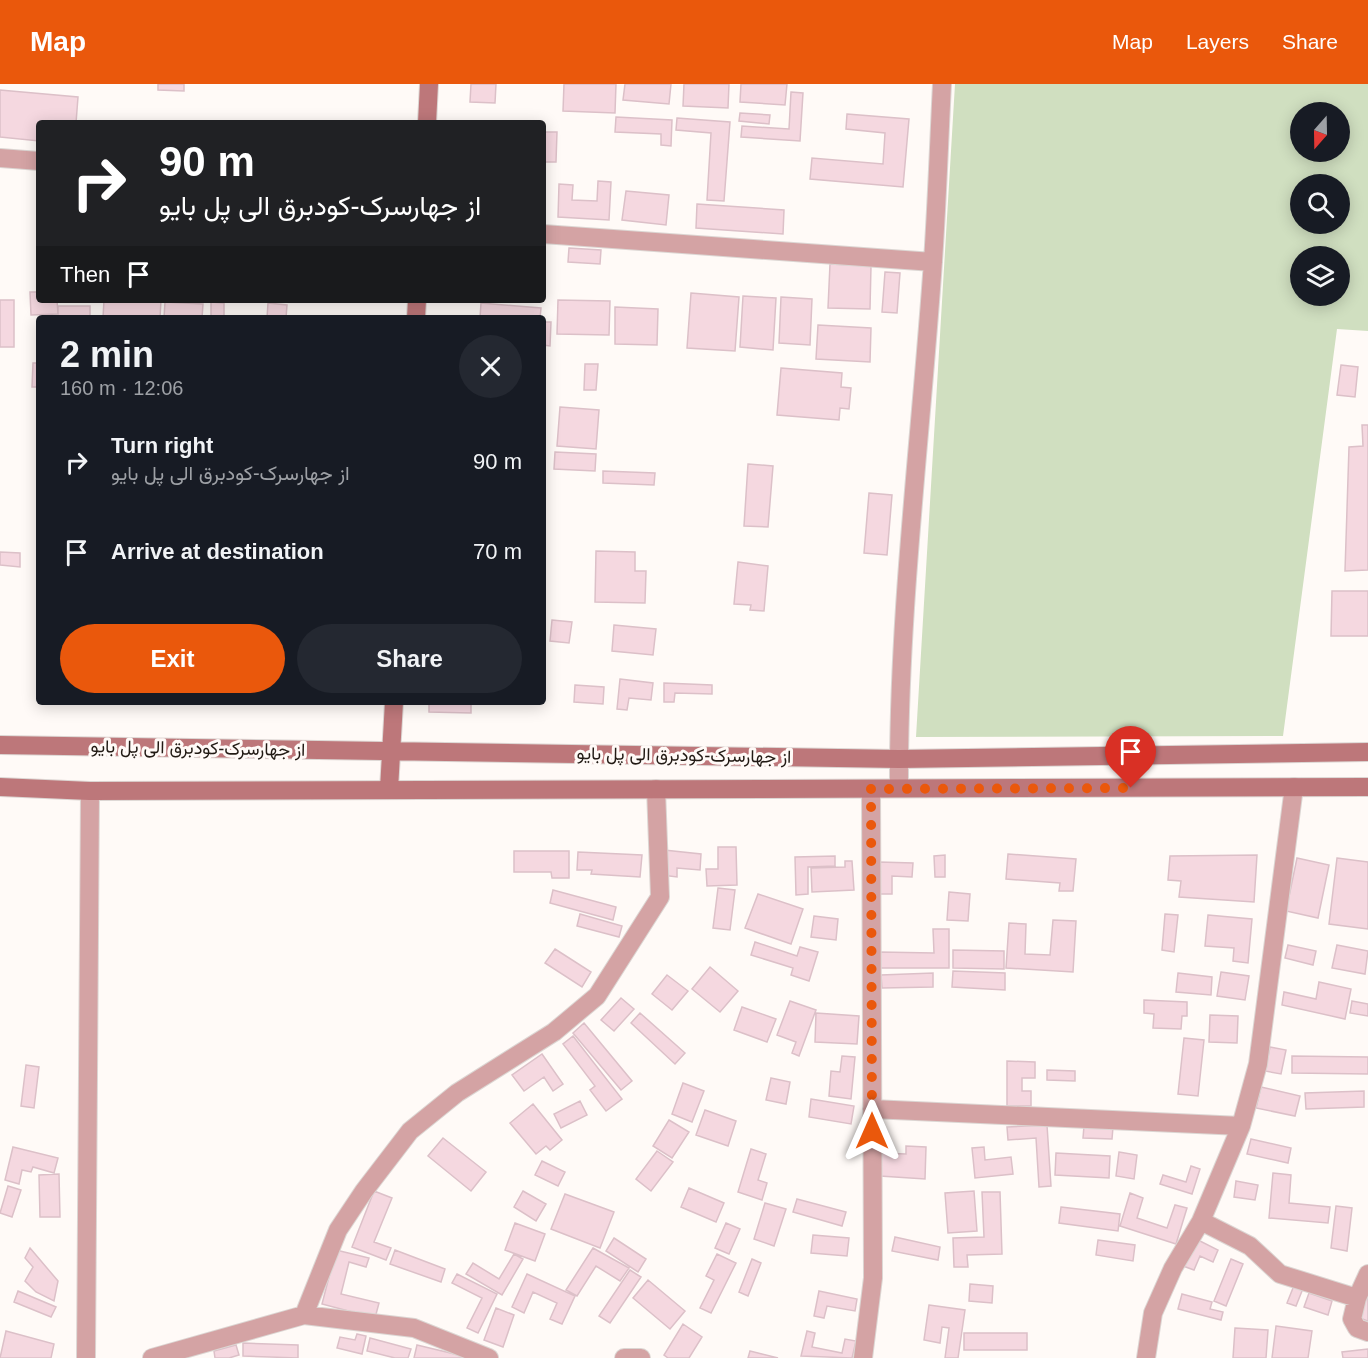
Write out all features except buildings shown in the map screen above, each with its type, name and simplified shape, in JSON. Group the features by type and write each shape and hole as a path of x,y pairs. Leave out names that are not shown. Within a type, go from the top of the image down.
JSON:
{"street":[{"path":"427,120 429,84"},
{"path":"899,788 898,759 905,589 933,262 942,84"},
{"path":"0,158 36,161"},
{"path":"546,234 933,262"},
{"path":"389,789 394,705"},
{"name":"از جهارسرک-کودبرق الی پل بایو","path":"0,745 898,759 1368,753"},
{"name":"از جهارسرک-کودبرق الی پل بایو","path":"0,787 90,790 1368,787"},
{"path":"1146,1358 1153,1313 1173,1268 1201,1221 1241,1126 1258,1064 1294,787"},
{"path":"303,1315 338,1230 364,1191 410,1131 457,1093 554,1032 597,996 660,897 656,789"},
{"path":"863,1358 873,1278 871,789"},
{"path":"86,1358 90,790"},
{"path":"872,1109 1241,1126"},
{"path":"1201,1221 1250,1246 1280,1274 1357,1298"},
{"path":"1368,1274 1357,1298 1352,1319 1357,1328 1368,1332"},
{"path":"152,1358 303,1315 414,1328 489,1358"},
{"path":"624,1358 641,1358"}],"green space":[{"path":"955,84 1368,84 1368,331 1337,329 1283,736 916,737"}],"route":[{"path":"872,1131 871,789 1131,788"}]}
